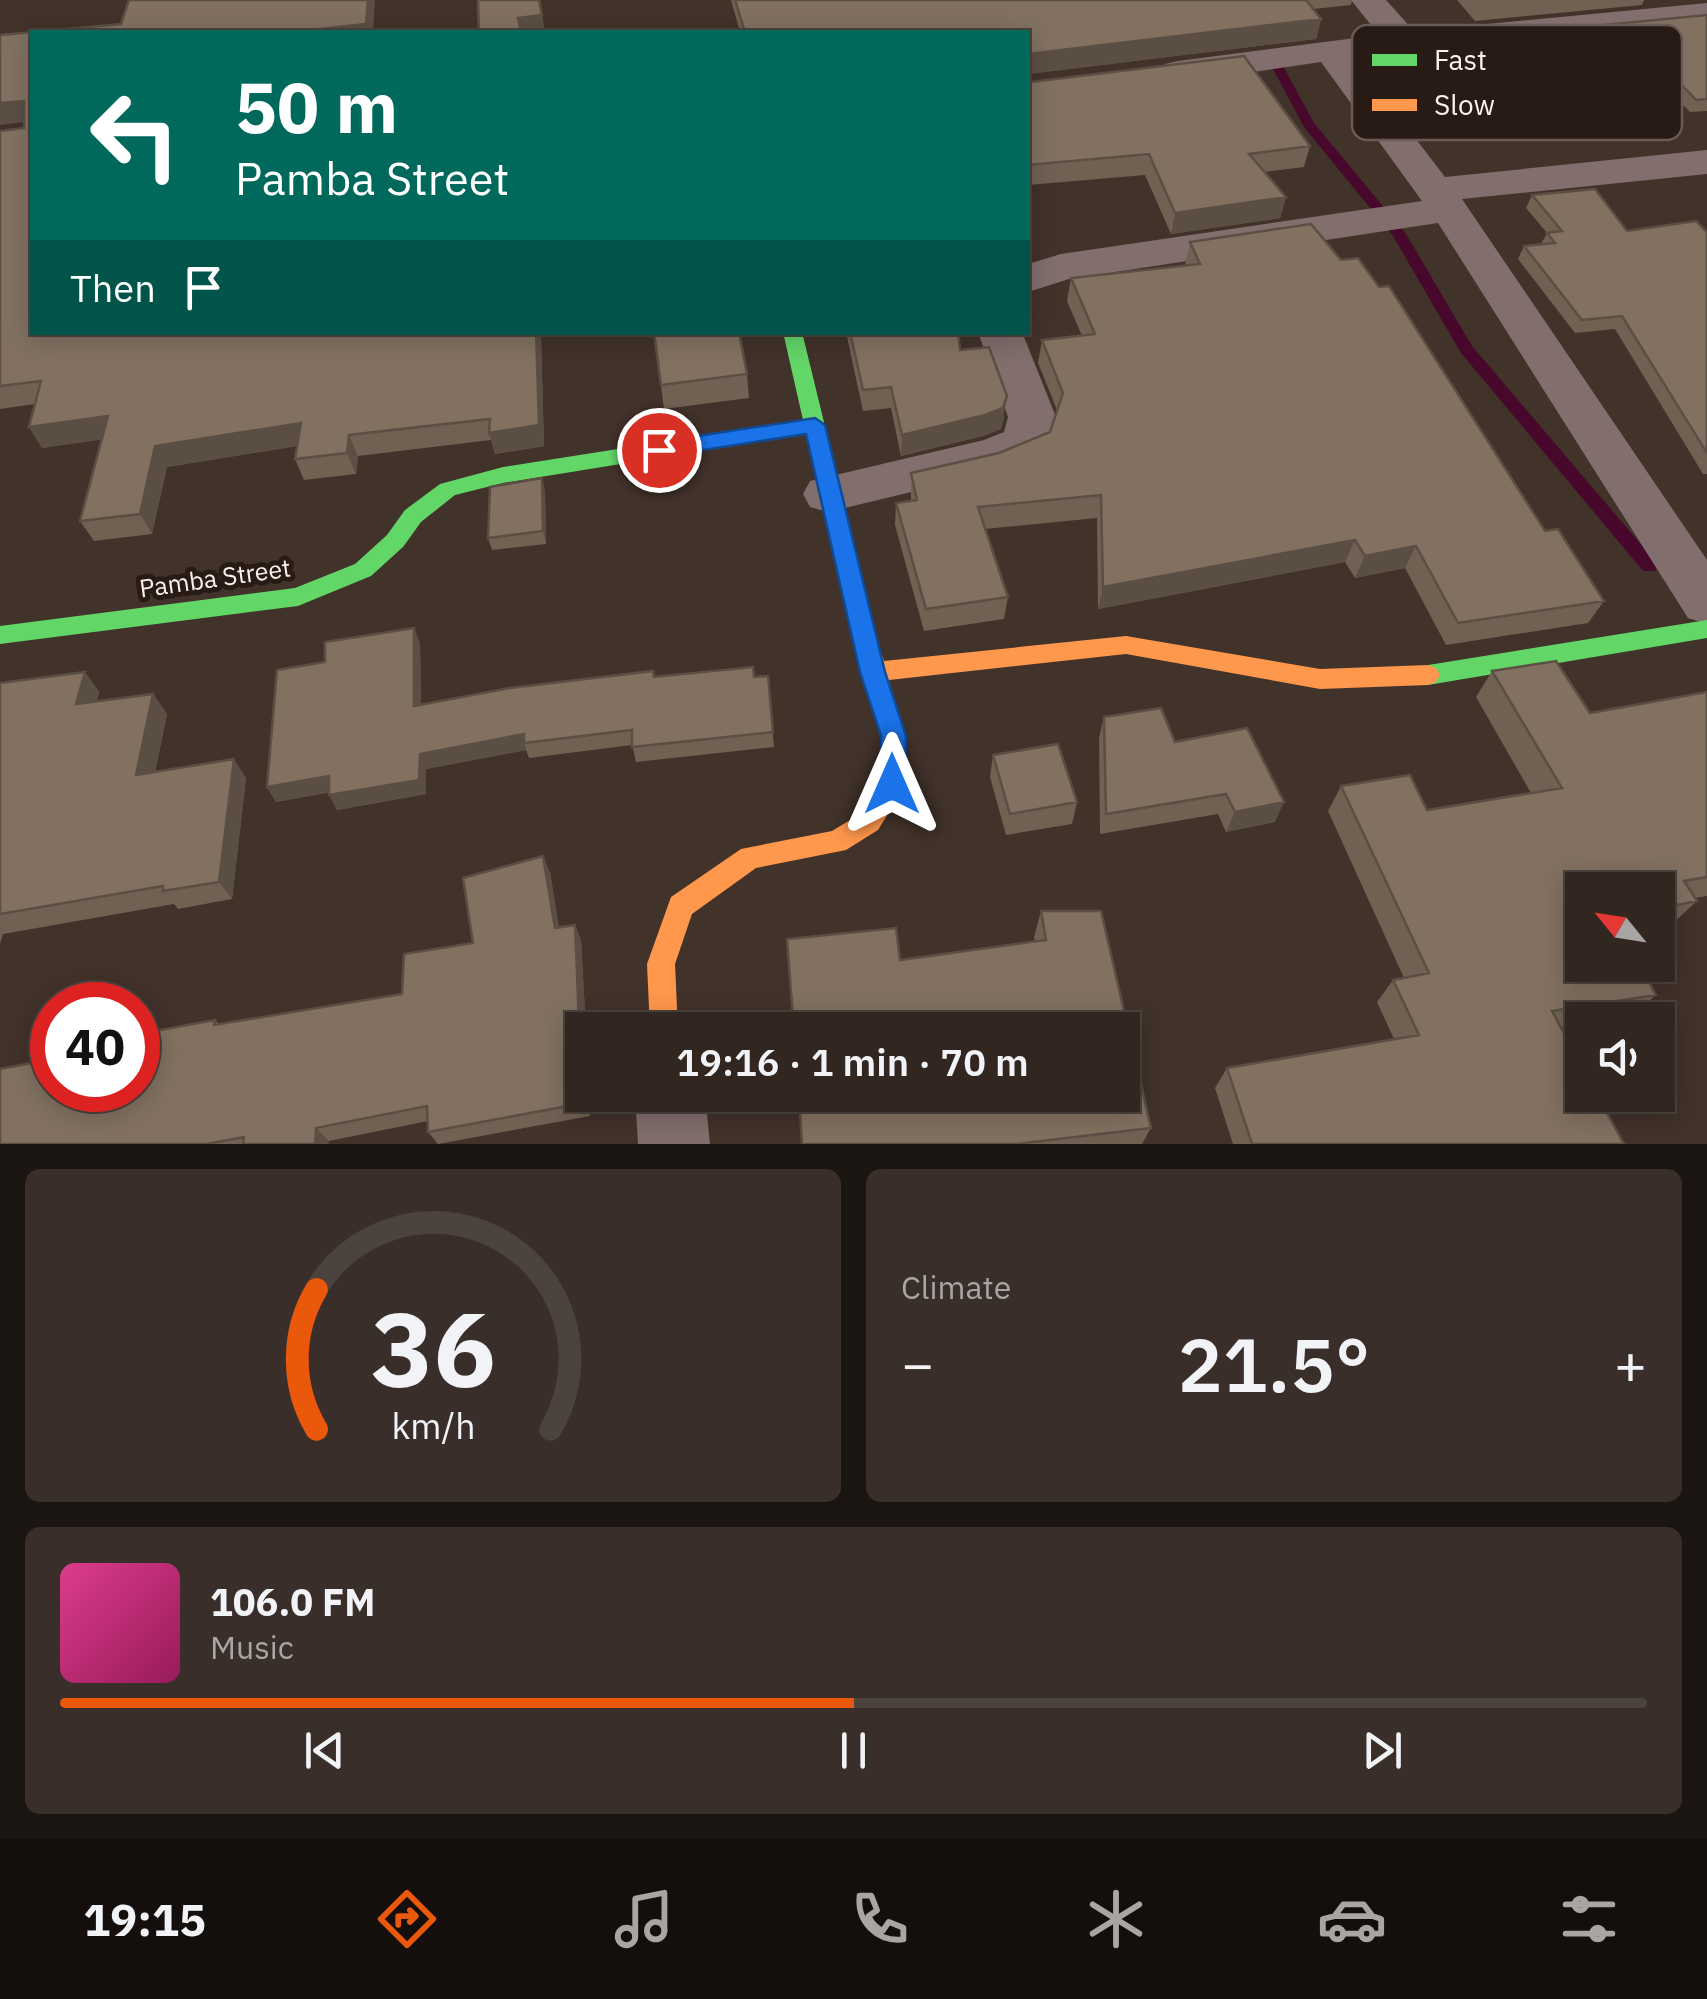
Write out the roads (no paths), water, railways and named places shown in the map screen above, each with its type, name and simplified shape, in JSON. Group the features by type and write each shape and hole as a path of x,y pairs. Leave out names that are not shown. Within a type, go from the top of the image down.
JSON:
{"street":[{"path":"1368,0 1389,25"},
{"path":"1584,25 1707,12"},
{"path":"1144,76 1352,48"},
{"path":"1330,50 1352,79"},
{"path":"1397,140 1442,200 1707,603"},
{"path":"1030,278 1061,268 1442,200 1707,162"},
{"path":"663,1012 660,964 681,906 750,858 837,842 869,822 892,784 893,736 872,672 793,335"},
{"path":"828,494 995,454 1026,442 1032,417 1001,335"},
{"name":"Pamba Street","path":"0,635 298,596 363,570 395,541 413,516 448,489 503,474 815,425"},
{"path":"872,672 1126,645 1320,679 1398,680 1707,629"},
{"path":"671,1112 674,1144"}],"waterway":[{"path":"1279,69 1308,124 1399,234 1466,349 1649,566"}]}
